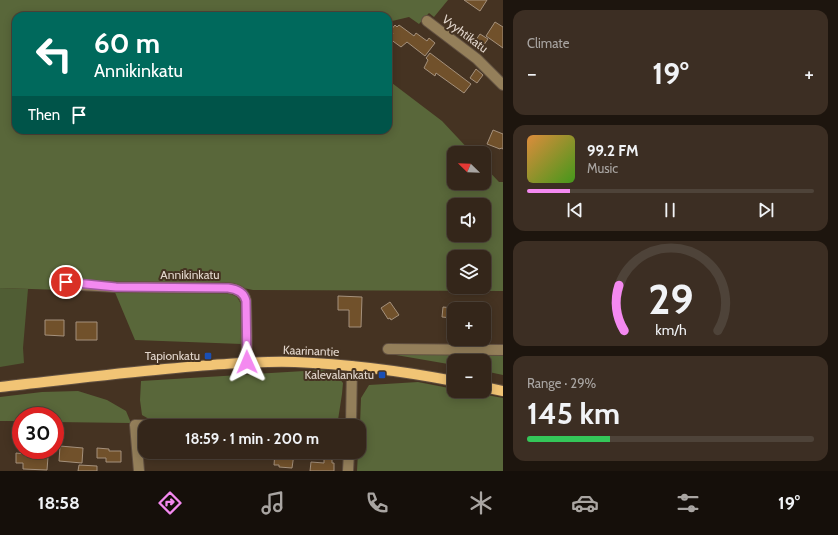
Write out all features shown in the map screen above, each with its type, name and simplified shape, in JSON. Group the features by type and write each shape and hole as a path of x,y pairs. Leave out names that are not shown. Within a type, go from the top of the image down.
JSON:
{"main road":[{"name":"Kaarinantie","path":"0,388 114,374 247,362 294,362 352,366 412,373 447,380"},
{"path":"491,388 503,391"}],"street":[{"name":"Vyyhtikatu","path":"427,21 477,59 503,85"},
{"name":"Annikinkatu","path":"66,282 116,287 228,288 238,290 242,293 246,301 247,362"},
{"path":"388,349 503,350"},
{"path":"351,419 352,366"},
{"path":"138,425 135,425 139,471"},
{"path":"348,471 349,459"}],"green space":[{"path":"0,0 448,0 434,17 429,13 419,24 409,17 392,21 392,12 12,12 12,134 392,134 392,83 442,121 465,146 447,146 447,190 491,190 491,173 499,182 503,182 503,291 491,291 491,250 447,250 447,291 253,290 229,285 112,283 64,280 62,290 0,288"},
{"path":"0,288 28,289 23,348 24,363 0,367"},
{"path":"114,290 230,293 237,297 241,304 242,344 135,340"},
{"path":"400,352 503,352 503,375 491,372 491,354 447,354 447,364 396,355"},
{"path":"321,370 335,373 343,383 338,419 149,419 142,415 140,400 141,381"},
{"path":"418,382 447,388 447,398 491,398 491,396 503,398 503,471 357,471 358,459 366,459 366,419 360,419 361,398 369,385"},
{"path":"78,391 107,400 126,411 131,423 64,422 64,407 12,407 12,421 0,421 0,397 42,392"}],"building":[{"path":"464,0 487,0 480,11"},
{"path":"495,22 503,27 503,48 486,36"},
{"path":"395,25 397,27 399,25 414,36 416,33 427,41 429,38 435,43 425,56 407,42 401,47 392,40 392,29"},
{"path":"480,34 488,39 481,49 473,44"},
{"path":"430,53 471,84 464,93 436,73 435,76 424,68 428,60 426,58"},
{"path":"476,69 483,75 477,83 470,78"},
{"path":"493,130 503,134 503,149 487,144"},
{"path":"338,296 362,297 361,327 349,327 349,310 338,310"},
{"path":"390,302 399,315 391,320 390,318 388,319 381,308"},
{"path":"443,307 447,307 447,318 442,317"},
{"path":"45,320 64,320 64,336 45,335"},
{"path":"76,322 97,322 97,340 76,340"},
{"path":"64,446 83,448 82,463 59,461 59,459 64,459"},
{"path":"97,448 109,449 109,451 121,451 121,462 106,462 106,458 97,458"},
{"path":"16,459 48,459 47,470 23,469 23,463 16,463"},
{"path":"274,459 293,459 292,468 274,465"},
{"path":"324,459 332,459 332,463 334,463 334,471 310,471 311,462 324,463"},
{"path":"79,465 97,466 97,471 78,471"}],"place":[{"name":"Tapionkatu","path":"208,356"},
{"name":"Kalevalankatu","path":"382,375"}],"route":[{"path":"66,282 81,285 116,287 233,288 238,290 245,297 246,301 247,362"}]}
